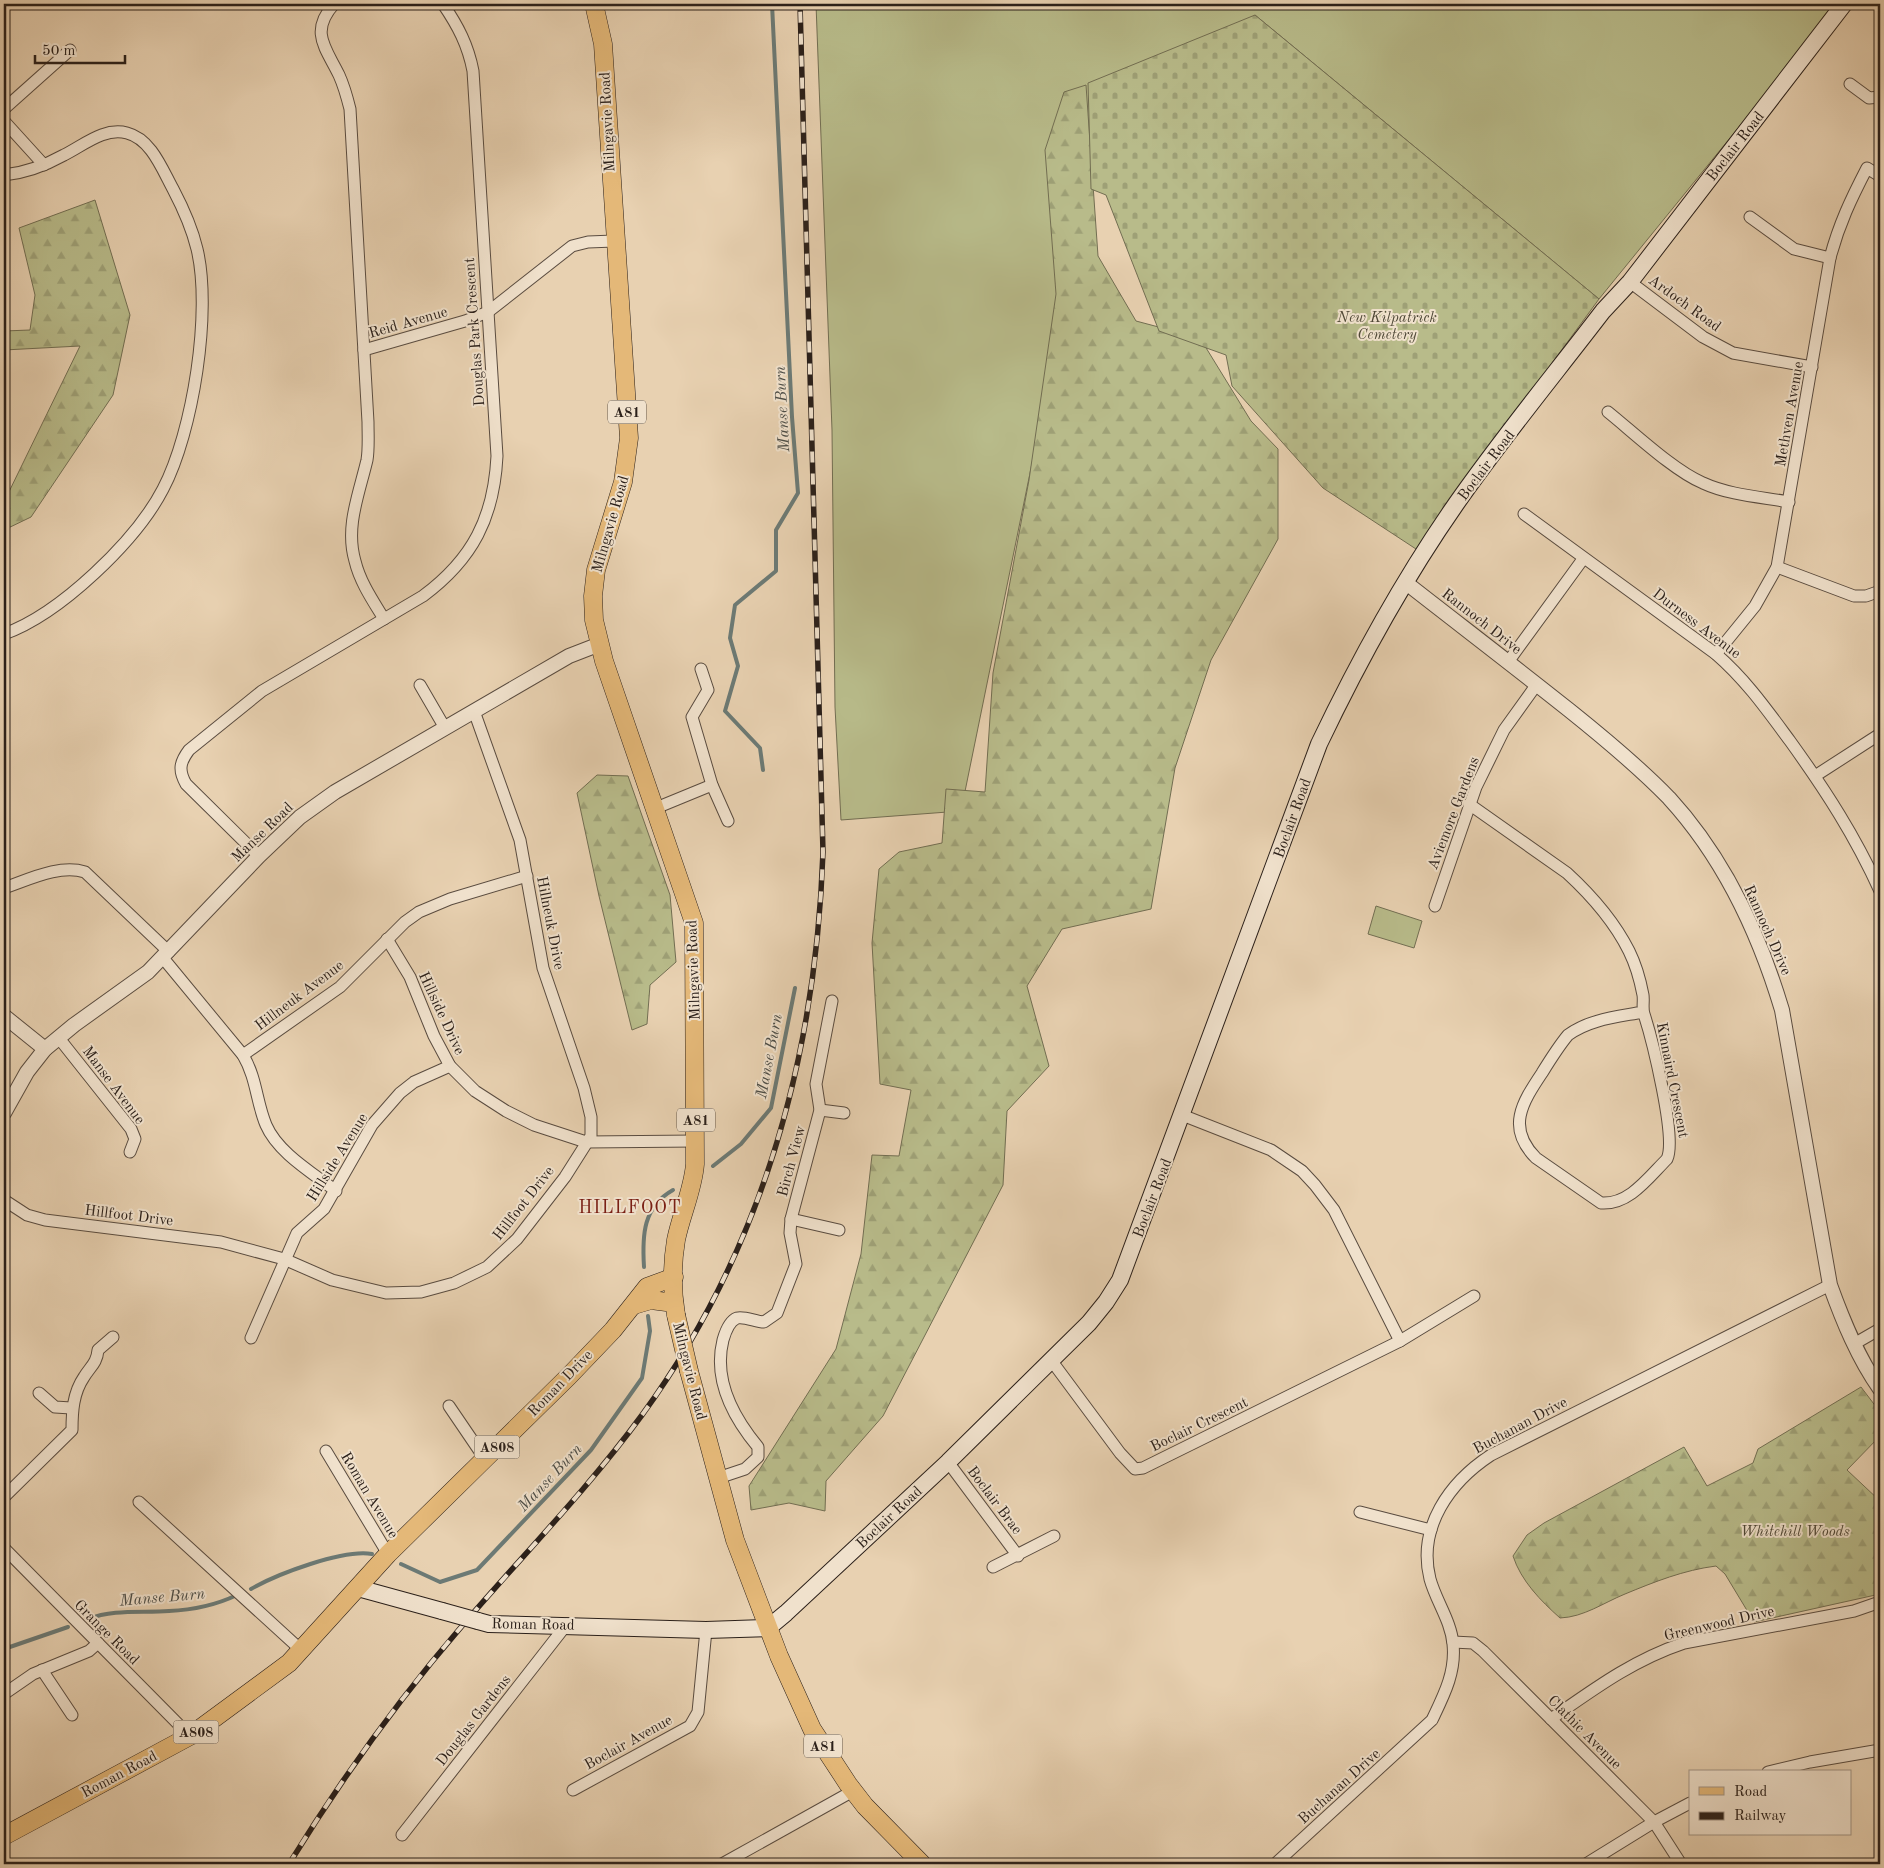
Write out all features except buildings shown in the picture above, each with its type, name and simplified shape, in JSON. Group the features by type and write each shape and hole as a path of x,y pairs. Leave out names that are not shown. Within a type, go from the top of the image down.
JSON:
{"main road":[{"name":"Milngavie Road","path":"594,4 603,44 614,241 629,438 623,482 596,570 593,596 600,644 694,923 696,1141 694,1178 676,1242 675,1309 689,1371 735,1540 768,1628 812,1729 854,1791 922,1864"},
{"name":"Boclair Road","path":"768,1628 948,1462 1097,1314 1114,1292 1144,1220 1319,744 1355,668 1405,582 1457,503 1603,311 1630,282 1844,4"},
{"name":"Roman Drive","path":"358,1588 388,1554 570,1376 647,1288 674,1277"},
{"path":"634,1305 651,1300 675,1309"},
{"name":"Roman Road","path":"4,1836 190,1736 289,1663 358,1588 489,1624 567,1624 706,1630 768,1628"}],"street":[{"path":"334,4 324,19 321,32 324,48 338,73 350,109 364,350 367,458 352,520 351,541 354,561 361,578 384,619"},
{"name":"Douglas Park Crescent","path":"259,856 186,784 180,768 182,758 189,750 262,691 423,596 444,579 470,548 487,517 496,480 497,456 473,71 467,44 459,27 443,4"},
{"path":"4,110 70,50"},
{"path":"1850,84 1869,98 1880,97"},
{"path":"4,121 44,165"},
{"path":"4,175 44,165 106,133 125,132 142,140 178,198 197,250 202,291 197,367 187,423 164,488 140,524 100,567 62,600 38,617 4,634"},
{"name":"Methven Avenue","path":"1716,654 1755,606 1776,567 1789,502 1830,258 1843,214 1867,168 1880,176"},
{"path":"1750,218 1794,248 1830,258"},
{"name":"Reid Avenue","path":"364,350 465,321 488,312 572,246 588,242 614,241"},
{"name":"Ardoch Road","path":"1630,282 1703,337 1734,353 1812,366"},
{"path":"1608,412 1676,466 1702,483 1727,490 1789,502"},
{"name":"Durness Avenue","path":"1524,514 1583,559 1716,654 1754,692 1816,776 1848,826 1880,891"},
{"path":"1508,662 1583,559"},
{"path":"1776,567 1854,596 1866,596 1880,591"},
{"name":"Rannoch Drive","path":"1405,582 1537,684 1622,753 1669,799 1706,845 1744,909 1770,970 1782,1010 1830,1284 1854,1344 1880,1389"},
{"name":"Manse Road","path":"4,1113 26,1072 45,1049 58,1037 132,985 166,955 259,856 312,807 569,656 600,644"},
{"path":"701,668 708,690 692,717 712,785 728,821"},
{"name":"Aviemore Gardens","path":"1435,906 1470,804 1504,730 1537,684"},
{"path":"420,685 444,728"},
{"name":"Hillneuk Drive","path":"474,711 520,840 543,968 588,1103 591,1117 590,1136 586,1142"},
{"path":"1816,776 1880,734"},
{"path":"656,808 712,785"},
{"name":"Kinnaird Crescent","path":"1470,804 1567,874 1594,899 1617,930 1638,972 1643,997 1643,1012 1650,1030 1668,1124 1670,1154 1667,1160 1625,1199 1610,1204 1601,1203 1536,1158 1527,1149 1519,1124 1520,1111 1526,1098 1568,1035 1594,1021 1643,1012"},
{"path":"4,888 62,870 73,868 84,872 166,955 243,1055 251,1069 265,1124 271,1135 289,1154 336,1191"},
{"name":"Hillneuk Avenue","path":"243,1055 340,987 405,922 432,906 527,876"},
{"name":"Hillside Drive","path":"387,939 410,977 434,1036 450,1066 475,1091 506,1111 534,1125 586,1142"},
{"name":"Birch View","path":"718,1478 745,1469 758,1457 758,1447 743,1430 732,1410 721,1378 719,1357 724,1335 732,1322 738,1318 764,1322 777,1313 796,1264 790,1233 791,1219 820,1110 816,1084 832,1001"},
{"path":"4,1016 30,1035 45,1049"},
{"name":"Manse Avenue","path":"58,1037 131,1129 135,1139 130,1152"},
{"name":"Hillside Avenue","path":"284,1259 297,1233 324,1209 336,1191 372,1125 400,1093 414,1082 450,1066"},
{"name":"Birch View","path":"820,1110 844,1113"},
{"path":"1182,1115 1271,1150 1302,1171 1315,1184 1334,1210 1400,1341"},
{"path":"586,1142 696,1141"},
{"name":"Hillfoot Drive","path":"4,1200 27,1215 44,1220 221,1242 284,1259 332,1280 386,1293 421,1292 454,1283 487,1267 517,1239 564,1176 586,1142"},
{"name":"Birch View","path":"791,1219 839,1230"},
{"path":"251,1338 284,1259"},
{"name":"Buchanan Drive","path":"1275,1864 1432,1720 1448,1688 1453,1660 1453,1642 1430,1580 1427,1549 1431,1530 1443,1501 1456,1484 1473,1467 1491,1455 1830,1284"},
{"name":"Boclair Crescent","path":"1052,1360 1120,1453 1136,1469 1160,1460 1400,1341 1474,1296"},
{"path":"1854,1344 1880,1329"},
{"path":"4,1497 72,1430 72,1408 83,1378 97,1361 98,1350 113,1337"},
{"path":"39,1393 55,1407 72,1408"},
{"path":"449,1406 485,1459"},
{"name":"Roman Avenue","path":"326,1451 388,1554"},
{"name":"Boclair Brae","path":"948,1462 1018,1556"},
{"path":"139,1502 301,1650"},
{"path":"1360,1512 1431,1530"},
{"name":"Boclair Brae","path":"993,1567 1018,1556 1054,1536"},
{"name":"Grange Road","path":"4,1548 190,1736"},
{"name":"Greenwood Drive","path":"1551,1719 1610,1678 1657,1652 1707,1638 1854,1610 1880,1602"},
{"name":"Douglas Gardens","path":"402,1835 567,1624"},
{"name":"Boclair Avenue","path":"573,1790 690,1726 698,1712 706,1630"},
{"name":"Clathic Avenue","path":"1453,1642 1473,1643 1654,1822 1681,1864"},
{"path":"4,1694 42,1670 89,1651 98,1643"},
{"path":"42,1670 72,1715"},
{"path":"1776,1770 1880,1750"},
{"path":"722,1864 854,1791"},
{"path":"1586,1864 1654,1822 1689,1804"}],"green space":[{"path":"816,4 1839,4 1599,299 1255,15 1091,189 1068,287 961,811 841,820 835,707 832,430"},
{"name":"New Kilpatrick Cemetery","path":"1255,15 1599,299 1416,549 1323,488 1232,386 1226,355 1159,331 1106,195 1091,189 1088,83"},
{"path":"1086,85 1098,256 1136,321 1200,338 1251,421 1278,449 1278,539 1211,660 1175,768 1151,909 1062,929 1027,986 1049,1066 1007,1111 1003,1185 883,1416 826,1481 825,1511 789,1503 751,1510 749,1486 836,1349 861,1254 872,1155 899,1156 911,1090 880,1084 872,943 879,869 899,852 942,843 946,789 985,792 993,673 1029,480 1056,294 1045,150 1064,92"},
{"path":"95,200 130,315 113,395 31,517 4,530 4,502 80,346 4,350 4,331 30,330 35,295 19,228"},
{"path":"597,775 628,776 670,895 676,962 650,985 647,1024 632,1030 599,896 577,793"},
{"path":"1376,906 1422,921 1414,948 1368,934"},
{"name":"Whitehill Woods","path":"1861,1387 1880,1412 1880,1436 1847,1470 1880,1501 1880,1594 1754,1622 1725,1574 1716,1566 1692,1570 1669,1577 1585,1612 1560,1618 1539,1598 1521,1574 1513,1556 1527,1535 1544,1523 1684,1447 1707,1486 1753,1463 1758,1449"}],"waterway":[{"name":"Manse Burn","path":"763,770 760,748 725,711 738,666 730,638 735,605 776,571 776,530 798,493 792,417 772,4"},
{"name":"Manse Burn","path":"713,1166 741,1144 771,1108 795,988"},
{"name":"Manse Burn","path":"644,1267 643,1244 646,1223 656,1205 673,1190"},
{"name":"Manse Burn","path":"401,1564 440,1582 477,1570 591,1450 642,1378 650,1331 648,1316"},
{"name":"Manse Burn","path":"251,1589 277,1576 310,1564 345,1555 372,1554"},
{"name":"Manse Burn","path":"88,1619 108,1614 195,1608 221,1602 237,1595"},
{"name":"Manse Burn","path":"4,1649 68,1627"}],"railway":[{"path":"289,1864 349,1772 415,1683 621,1443 642,1415 684,1351 720,1286 751,1217 775,1147 795,1076 809,1002 818,928 823,852 800,4"}],"district":[{"name":"HILLFOOT","path":"630,1207"}]}
